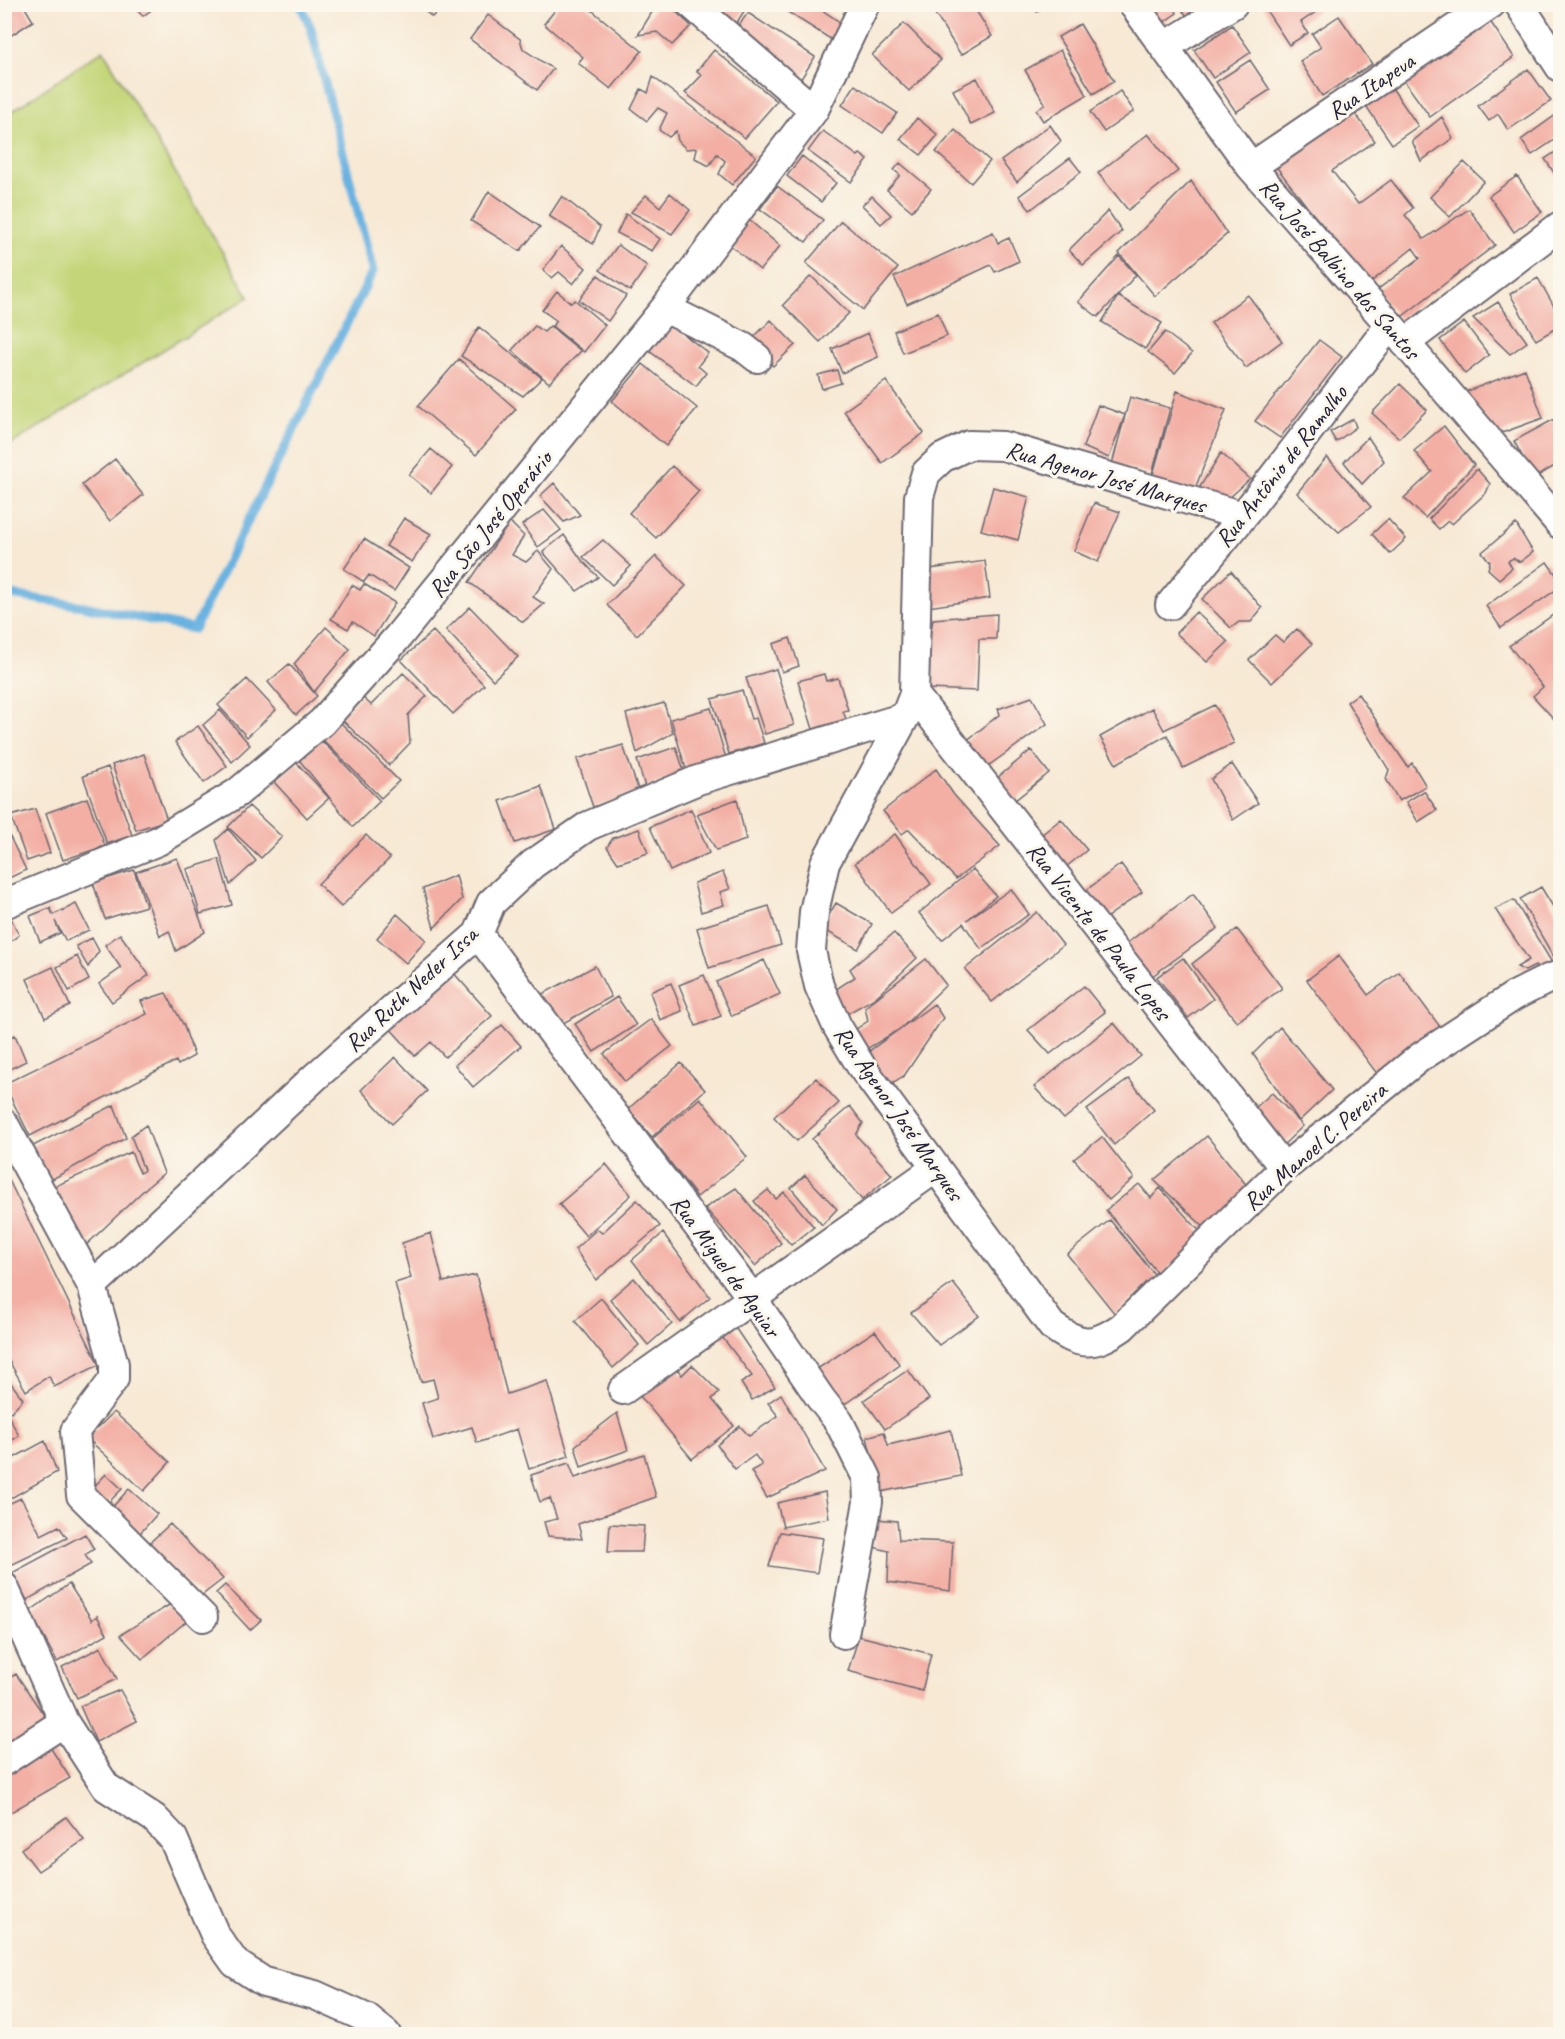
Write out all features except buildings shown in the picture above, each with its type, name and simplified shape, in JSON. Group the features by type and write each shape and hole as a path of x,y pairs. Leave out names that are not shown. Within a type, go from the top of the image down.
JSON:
{"street":[{"path":"691,4 814,110"},
{"name":"Rua José Balbino dos Santos","path":"1133,4 1251,167 1398,334 1560,524"},
{"path":"1164,46 1233,4"},
{"name":"Rua Itapeva","path":"1251,167 1491,4"},
{"path":"1519,4 1560,67"},
{"name":"Rua São José Operário","path":"4,904 158,841 237,793 322,722 397,638 665,308 814,110 868,9"},
{"name":"Rua Antônio de Ramalho","path":"1170,605 1398,334 1560,226"},
{"path":"665,308 743,347 756,358"},
{"name":"Rua Agenor José Marques","path":"1090,1343 1068,1337 1052,1326 861,1066 837,1026 819,986 811,951 814,912 825,863 909,706 919,497 926,473 942,458 969,445 1003,446 1243,516"},
{"name":"Rua Ruth Neder Issa","path":"92,1286 315,1077 478,934 490,903 533,864 588,826 699,780 909,706"},
{"name":"Rua Vicente de Paula Lopes","path":"909,706 1284,1168"},
{"name":"Rua Miguel de Aguiar","path":"478,934 752,1298 821,1399 840,1422 867,1478 868,1502 844,1634"},
{"name":"Rua Manoel C. Pereira","path":"1090,1343 1122,1327 1284,1168 1419,1058 1499,1005 1560,975"},
{"path":"4,1124 92,1286 114,1364 114,1379 75,1431 81,1495 203,1617"},
{"path":"623,1390 936,1168"},
{"path":"4,1587 64,1722 106,1787 154,1818 173,1838 215,1935 235,1963 264,1982 315,1995 366,2018 386,2034"},
{"path":"4,1761 64,1722"}],"green space":[{"path":"103,50 249,297 5,448 5,116"}],"waterway":[{"path":"4,594 83,606 194,629 373,271 311,28 300,4"}]}
